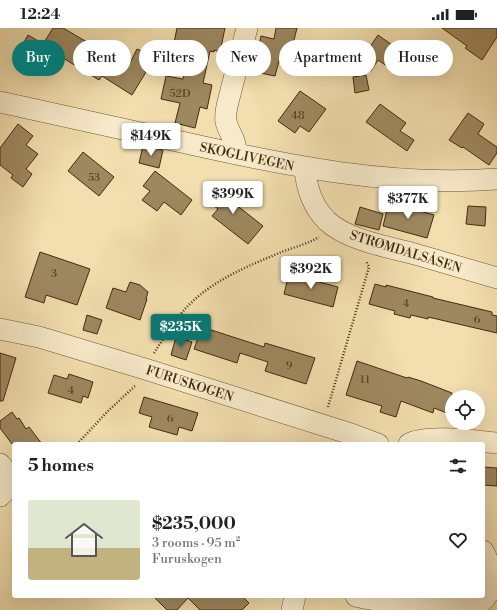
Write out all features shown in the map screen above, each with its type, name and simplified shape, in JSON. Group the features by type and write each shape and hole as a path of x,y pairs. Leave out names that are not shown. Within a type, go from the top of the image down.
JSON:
{"street":[{"path":"236,154 236,145 226,123 226,115 247,28"},
{"name":"SKOGLIVEGEN","path":"0,102 305,168 409,180 440,182 497,179"},
{"name":"STRØMDALSÅSEN","path":"305,168 306,179 314,204 333,226 353,236 371,242 497,278"},
{"name":"FURUSKOGEN","path":"0,329 38,337 145,369 372,442"},
{"path":"413,442 441,439 483,442"},
{"path":"485,442 497,443"},
{"path":"0,464 12,479"},
{"path":"0,496 12,484"},
{"path":"485,555 492,570 493,580 485,598"},
{"path":"292,610 295,598"},
{"path":"367,598 415,607 450,609 467,608 478,604 485,598"}],"path":[{"path":"79,442 135,385 155,351 177,319 185,308 196,298 245,267 315,240 324,235 333,226"},
{"path":"322,425 369,267 363,256"}],"building":[{"path":"53,28 63,28 84,40 73,40 73,64 65,59 65,40 46,40"},
{"path":"177,28 225,28 222,40 216,40 216,51 214,50 214,52 210,51 208,60 208,40 175,40"},
{"path":"276,28 297,28 294,40 279,40 279,61 275,76 271,75 271,40 260,40 261,36 274,39"},
{"path":"442,28 497,28 497,37 482,60 465,48 467,46"},
{"path":"28,35 37,40 25,40"},
{"path":"378,35 385,40 384,64 378,60 376,63 376,40 375,40"},
{"path":"137,49 139,50 139,76 144,76 132,95 102,76 131,76 131,61"},
{"path":"92,76 102,76 99,80"},
{"path":"166,76 183,79 184,76 205,76 203,83 212,85 207,109 200,107 195,128 175,123 180,103 161,99"},
{"path":"366,76 369,90 355,93 353,77"},
{"path":"300,91 326,109 309,132 300,126 295,133 278,121"},
{"path":"380,104 406,123 400,131 414,140 407,151 366,122"},
{"path":"468,113 484,124 478,134 497,147 497,153 489,165 463,147 462,148 449,140"},
{"path":"18,124 33,136 26,145 38,154 26,169 32,174 23,187 11,178 13,175 0,165 0,148"},
{"path":"143,146 163,150 159,168 139,163"},
{"path":"83,152 114,177 99,196 68,171"},
{"path":"155,171 192,200 181,215 164,202 157,211 142,200 150,191 143,186"},
{"path":"218,182 229,191 225,196 263,226 248,244 212,216 218,209 205,199"},
{"path":"389,202 434,215 427,238 383,226"},
{"path":"468,206 486,207 485,226 466,224"},
{"path":"360,207 383,214 379,230 355,224"},
{"path":"40,252 90,269 77,305 46,295 44,303 25,297"},
{"path":"289,274 338,287 333,307 284,294"},
{"path":"130,282 140,285 148,292 140,320 106,308 113,288 126,292"},
{"path":"375,284 386,287 386,285 492,312 492,315 497,316 497,333 428,317 428,319 411,315 410,318 394,314 395,311 369,304"},
{"path":"87,315 102,320 97,334 83,330"},
{"path":"202,327 264,347 265,343 315,358 306,384 265,371 268,362 240,353 237,363 194,349"},
{"path":"176,337 192,342 186,360 171,355"},
{"path":"0,353 16,358 3,401 0,401"},
{"path":"357,361 407,378 421,381 445,390 445,412 434,408 433,413 401,401 396,417 380,412 382,406 346,395"},
{"path":"69,374 93,382 88,398 83,396 81,403 48,393 54,375 67,379"},
{"path":"144,397 198,413 192,431 179,427 177,435 149,427 152,417 139,413"},
{"path":"12,412 17,419 19,418 26,429 29,427 40,442 12,442 12,444 0,428 0,421"},
{"path":"485,467 497,468 497,486 485,485"},
{"path":"155,598 188,598 177,610 167,610"},
{"path":"188,598 244,598 249,603 242,610 200,610"}]}
